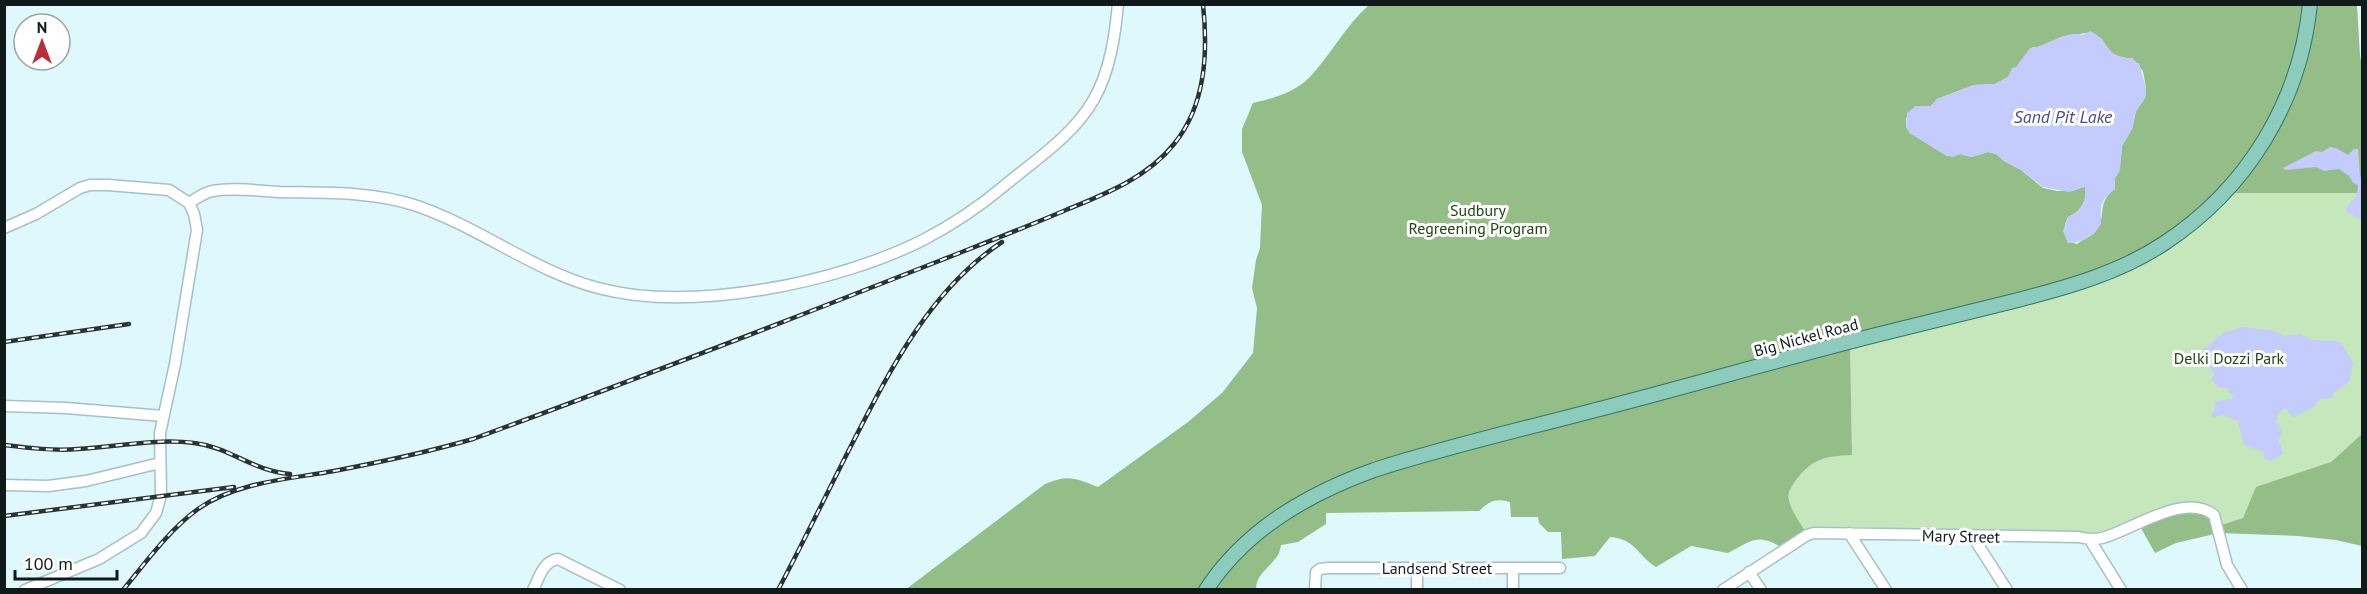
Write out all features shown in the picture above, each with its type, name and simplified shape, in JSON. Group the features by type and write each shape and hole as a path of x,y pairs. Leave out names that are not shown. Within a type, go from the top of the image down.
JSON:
{"main road":[{"name":"Big Nickel Road","path":"1206,590 1236,553 1281,514 1329,488 1374,470 1865,338 2055,290 2090,280 2143,256 2178,234 2210,206 2230,186 2259,150 2277,120 2296,77 2306,41 2310,4"}],"street":[{"path":"189,203 212,191 324,193 386,199 415,205 551,270 606,290 663,297 715,295 778,287 887,256 921,241 973,211 1000,190 1069,132 1095,98 1111,54 1118,4"},
{"path":"4,228 90,185 169,189 189,203 198,230 159,442 160,500 156,513 141,533 99,559 25,590"},
{"path":"4,406 66,408 163,416"},
{"path":"4,485 58,485 86,481 160,463"},
{"name":"Mary Street","path":"1723,590 1807,535 1849,533 1973,537 2078,537 2090,540 2104,537 2162,513 2190,509 2210,512 2217,521 2227,566 2242,590"},
{"path":"1849,533 1886,590"},
{"path":"1973,537 2007,590"},
{"path":"2090,540 2121,590"},
{"path":"533,590 545,566 554,559 620,590"},
{"name":"Landsend Street","path":"1315,590 1316,572 1328,568 1560,568"},
{"path":"1417,568 1417,590"},
{"path":"1513,568 1514,590"},
{"path":"1749,572 1761,590"}],"green space":[{"name":"Sudbury Regreening Program","path":"1369,5 2357,5 2362,66 2362,193 2224,193 2123,266 1850,342 1852,455 1819,460 1806,469 1794,483 1789,493 1790,504 1807,534 1784,549 1761,540 1749,542 1728,553 1691,546 1656,567 1631,544 1619,538 1610,537 1595,556 1562,559 1561,532 1548,532 1539,523 1538,517 1511,517 1510,502 1496,500 1479,511 1326,513 1326,524 1298,542 1281,545 1277,556 1260,576 1256,589 905,590 1045,484 1072,478 1098,487 1188,422 1222,393 1253,353 1257,308 1252,288 1260,248 1262,205 1242,152 1242,129 1253,103 1283,94 1309,78 1360,13","holes":["2086,33 2102,39 2109,52 2134,60 2143,71 2145,98 2136,111 2132,129 2122,146 2115,189 2106,199 2100,224 2093,234 2077,244 2067,241 2065,224 2068,217 2077,212 2082,205 2085,186 2073,191 2043,188 1996,154 1988,152 1971,157 1960,154 1947,156 1910,133 1906,127 1906,118 1916,106 1931,106 1937,99 1974,85 1995,84 2008,77 2033,47 2037,48 2064,36"]},
{"name":"Delki Dozzi Park","path":"2224,193 2362,193 2362,434 2331,462 2312,470 2247,508 2243,518 2218,526 2202,509 2104,537 1807,534 1792,509 1789,493 1800,475 1812,464 1834,456 1852,454 1850,342"},
{"path":"2362,434 2362,546 2336,540 2298,536 2219,533 2176,543 2155,553 2137,521 2202,509 2218,526 2243,518 2256,487 2331,462"}],"water":[{"name":"Sand Pit Lake","path":"2090,31 2102,39 2112,52 2133,58 2136,63 2139,63 2146,88 2145,98 2136,111 2132,129 2122,146 2120,171 2115,178 2115,189 2105,198 2101,206 2101,224 2087,238 2068,243 2063,231 2068,217 2082,205 2086,192 2085,187 2069,192 2043,187 1996,154 1988,152 1971,157 1960,154 1954,157 1947,156 1910,133 1906,127 1907,113 1916,106 1931,106 1937,99 1974,85 1995,84 2008,77 2012,68 2016,67 2030,48 2070,34 2083,35"},
{"path":"2330,147 2348,155 2354,149 2358,149 2362,178 2362,221 2345,210 2357,195 2358,185 2339,169 2324,171 2316,167 2285,170 2283,168 2316,151 2322,152"},
{"path":"2243,327 2275,331 2284,336 2301,334 2311,340 2335,341 2341,343 2353,363 2349,382 2334,392 2332,398 2319,399 2315,406 2293,417 2285,408 2277,414 2275,422 2279,424 2281,432 2278,443 2281,445 2283,454 2271,461 2264,458 2264,452 2244,445 2238,421 2222,415 2213,417 2211,414 2215,410 2215,401 2232,399 2233,395 2228,392 2228,388 2221,388 2211,380 2214,374 2205,357 2204,349 2223,333"}],"railway":[{"path":"123,590 158,547 187,517 213,500 229,493 264,483 334,471 473,439 881,284 1096,198 1124,184 1163,156 1185,129 1193,112 1199,95 1204,59 1203,4"},
{"path":"778,590 867,414 915,332 954,283 1002,242"},
{"path":"4,342 129,324"},
{"path":"4,445 60,450 151,442 194,443 219,449 276,472 290,474"},
{"path":"4,516 234,487"}]}
